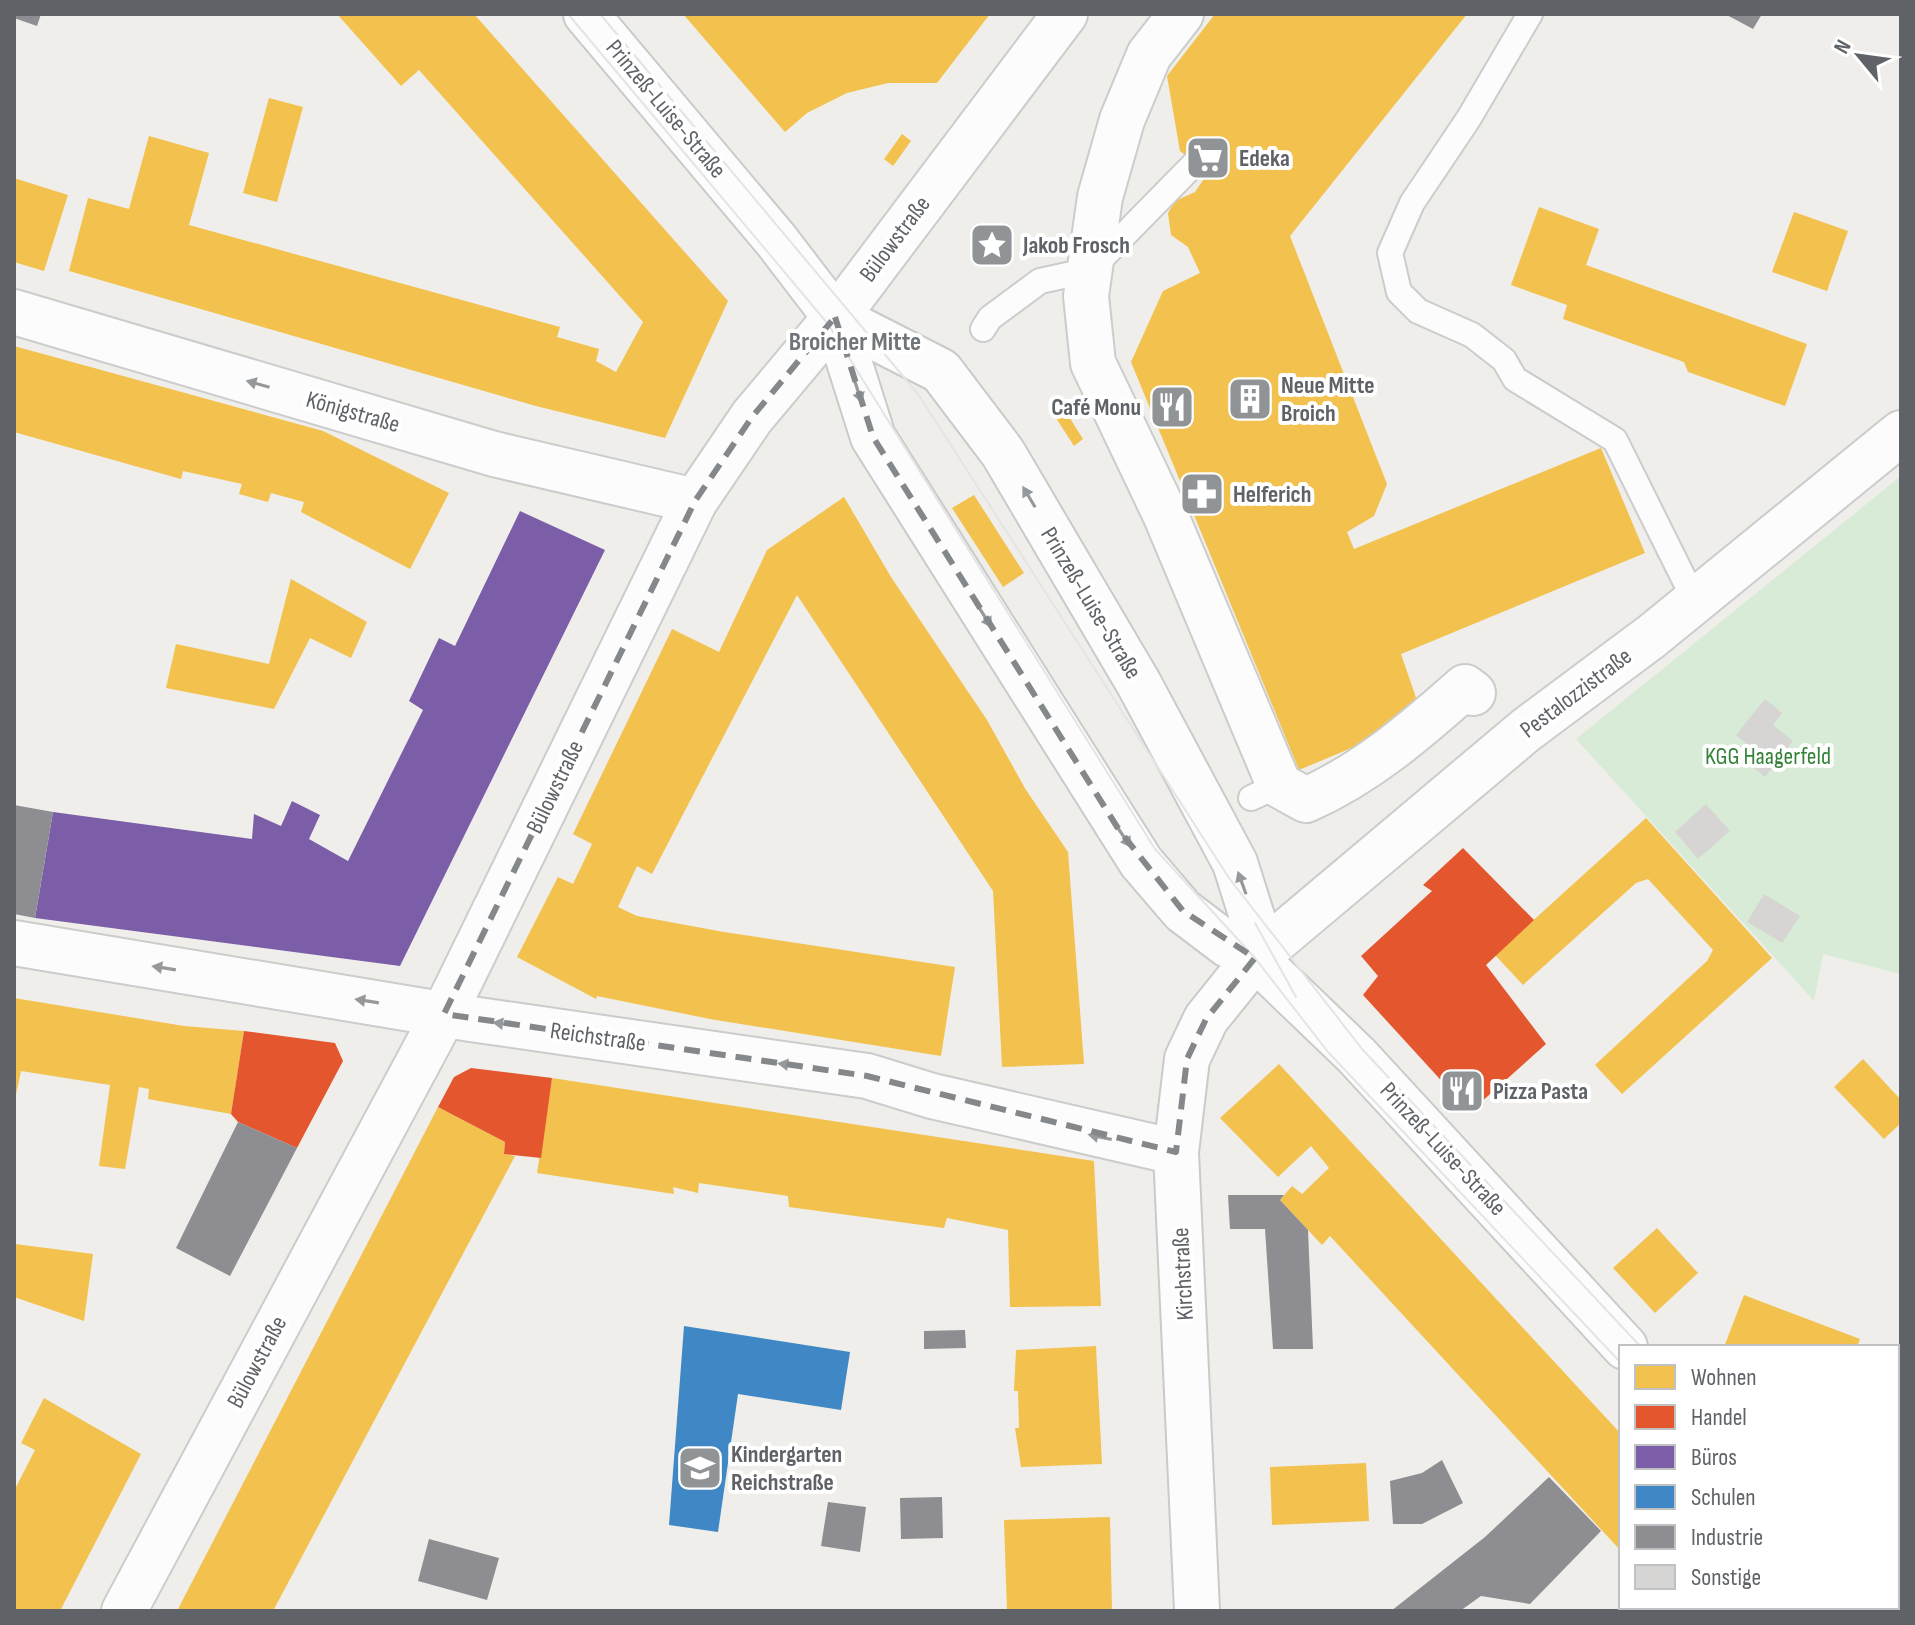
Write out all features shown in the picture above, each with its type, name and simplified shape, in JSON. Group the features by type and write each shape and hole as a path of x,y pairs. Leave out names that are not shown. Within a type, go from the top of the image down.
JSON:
{"street":[{"name":"Prinzeß-Luise-Straße","path":"586,14 776,240 835,317 873,437 1119,830 1183,911 1228,945 1255,958 1356,1055 1623,1345"},
{"name":"Bülowstraße","path":"124,1611 444,1014 695,501 752,417 835,317 1065,14"},
{"path":"1181,14 1149,55 1122,120 1100,197 1086,296 1093,363 1165,514 1265,791 1306,800 1338,786 1401,743 1465,687 1473,693"},
{"name":"Königstraße","path":"14,312 494,454 695,501"},
{"name":"Prinzeß-Luise-Straße","path":"835,317 941,371 1003,453 1139,684 1235,863 1254,923 1255,958"},
{"name":"Pestalozzistraße","path":"1255,958 1526,730 1695,601 1901,433"},
{"name":"Reichstraße","path":"14,943 444,1014 867,1076 932,1096 1176,1152"},
{"name":"Kirchstraße","path":"1197,1611 1176,1152 1187,1059 1206,1019 1255,958"}],"lane":[{"path":"1530,14 1469,118 1412,203 1390,253 1399,292 1418,311 1472,335 1504,360 1515,379 1615,440 1695,601"},
{"path":"983,329 990,318 1040,281 1090,270 1195,163"}],"highlighted area":[{"path":"835,317 873,437 1119,830 1183,911 1255,958 1206,1019 1187,1059 1176,1152 867,1076 444,1014 695,501 752,417"}],"green space":[{"name":"KGG Haagerfeld","path":"1901,476 1901,974 1823,954 1814,1001 1576,739"}],"building: Wohnen":[{"path":"337,14 474,14 728,301 665,438 536,406 69,271 88,198 129,209 149,136 209,153 189,225 560,327 557,337 599,349 596,361 616,372 643,322 419,70 401,86"},
{"path":"683,14 990,14 937,83 888,83 847,93 807,113 785,132"},
{"name":"Neue Mitte Broich","path":"1215,14 1467,14 1290,236 1387,484 1374,516 1347,532 1354,549 1601,448 1645,553 1401,654 1423,718 1299,770 1131,362 1163,291 1200,273 1188,247 1171,235 1168,213 1175,201 1195,192 1208,173 1180,151 1167,76"},
{"path":"269,98 303,107 277,202 243,193"},
{"path":"902,134 911,141 893,166 884,159"},
{"path":"14,178 68,195 44,271 14,262"},
{"path":"1539,207 1599,229 1586,265 1807,344 1785,406 1688,372 1684,362 1563,319 1567,305 1511,285"},
{"path":"1794,212 1848,231 1827,291 1772,272"},
{"path":"14,346 323,431 449,493 410,569 301,512 304,502 271,493 268,502 239,494 242,484 183,471 181,479 14,432"},
{"path":"1066,412 1083,439 1074,446 1056,418"},
{"path":"974,495 1024,573 1003,587 952,508"},
{"path":"844,497 891,577 987,720 1026,790 1068,852 1084,1064 1002,1067 993,891 797,595 652,874 637,866 618,907 637,916 724,932 955,967 941,1056 710,1019 597,996 596,999 517,957 558,877 573,884 592,844 573,834 672,629 719,652 767,550"},
{"path":"291,579 367,622 351,658 310,638 274,709 166,688 176,644 269,664"},
{"path":"1646,818 1772,958 1622,1094 1595,1065 1707,961 1713,950 1648,879 1636,883 1523,985 1495,955"},
{"path":"14,998 184,1026 244,1031 231,1114 148,1099 149,1089 139,1087 125,1169 99,1166 110,1085 21,1071 14,1104"},
{"path":"1863,1059 1901,1100 1901,1123 1884,1139 1834,1087"},
{"path":"1279,1064 1619,1432 1619,1549 1330,1236 1322,1245 1280,1200 1292,1186 1302,1194 1329,1168 1311,1146 1278,1177 1220,1118"},
{"path":"552,1078 1094,1161 1101,1306 1010,1307 1008,1230 947,1218 944,1228 789,1207 788,1196 699,1183 698,1193 673,1187 674,1194 537,1173"},
{"path":"438,1107 505,1142 504,1154 515,1156 273,1611 177,1611"},
{"path":"1657,1228 1698,1273 1655,1313 1613,1268"},
{"path":"15,1244 93,1254 84,1321 14,1297"},
{"path":"1744,1295 1860,1339 1858,1345 1725,1345"},
{"path":"1096,1346 1102,1464 1021,1467 1015,1428 1019,1428 1018,1391 1014,1391 1016,1350"},
{"path":"44,1398 141,1454 60,1611 14,1611 14,1491 35,1450 21,1443"},
{"path":"1366,1463 1369,1521 1272,1525 1270,1467"},
{"path":"1901,1468 1901,1611 1893,1611 1899,1609"},
{"path":"1110,1517 1112,1611 1007,1611 1004,1520"}],"building: Handel":[{"path":"1463,848 1534,920 1486,965 1546,1044 1470,1112 1363,995 1378,976 1361,956 1432,891 1423,885"},
{"path":"244,1031 335,1043 343,1061 297,1148 238,1122 231,1114"},
{"path":"471,1068 552,1078 541,1158 504,1154 505,1142 438,1107 454,1077"}],"building: Büros":[{"path":"520,511 605,550 400,966 35,918 53,812 252,839 254,814 281,826 292,801 320,815 309,839 348,861 423,710 409,701 439,638 455,646"}],"building: Schulen":[{"name":"Kindergarten Reichstraße","path":"684,1326 850,1352 841,1410 738,1394 718,1532 669,1525"}],"building: Industrie":[{"path":"14,14 41,14 37,26 14,18"},
{"path":"1725,14 1762,14 1753,29"},
{"path":"14,805 53,812 35,918 14,914"},
{"path":"238,1122 297,1148 230,1276 176,1248"},
{"path":"1228,1195 1284,1195 1280,1200 1308,1230 1313,1349 1273,1349 1265,1229 1230,1229"},
{"path":"965,1330 966,1348 924,1349 924,1331"},
{"path":"1442,1460 1463,1503 1422,1524 1393,1524 1390,1481 1422,1473"},
{"path":"1549,1477 1601,1531 1530,1604 1481,1596 1460,1611 1391,1611 1485,1537"},
{"path":"942,1497 943,1538 901,1539 900,1498"},
{"path":"828,1502 866,1507 860,1552 821,1546"},
{"path":"429,1539 499,1558 487,1600 418,1581"}],"building: Sonstige":[{"path":"1765,699 1782,713 1773,725 1793,741 1765,777 1744,760 1753,749 1736,735"},
{"path":"1706,804 1730,831 1698,859 1675,832"},
{"path":"1764,894 1800,916 1782,943 1747,922"}],"tram line":[{"path":"568,14 828,324 1155,849 1255,958 1328,1052 1619,1361"},
{"path":"600,14 918,394 1229,878 1362,1049 1639,1345"},
{"path":"1255,923 1296,997"}],"place":[{"name":"Edeka","path":"1208,158"},
{"name":"Jakob Frosch","path":"992,245"},
{"name":"Neue Mitte Broich","path":"1250,399"},
{"name":"Café Monu","path":"1172,407"},
{"name":"Helferich","path":"1202,494"},
{"name":"Pizza Pasta","path":"1462,1091"},
{"name":"Kindergarten Reichstraße","path":"700,1468"}],"district":[{"name":"Broicher Mitte","path":"855,342"}]}
